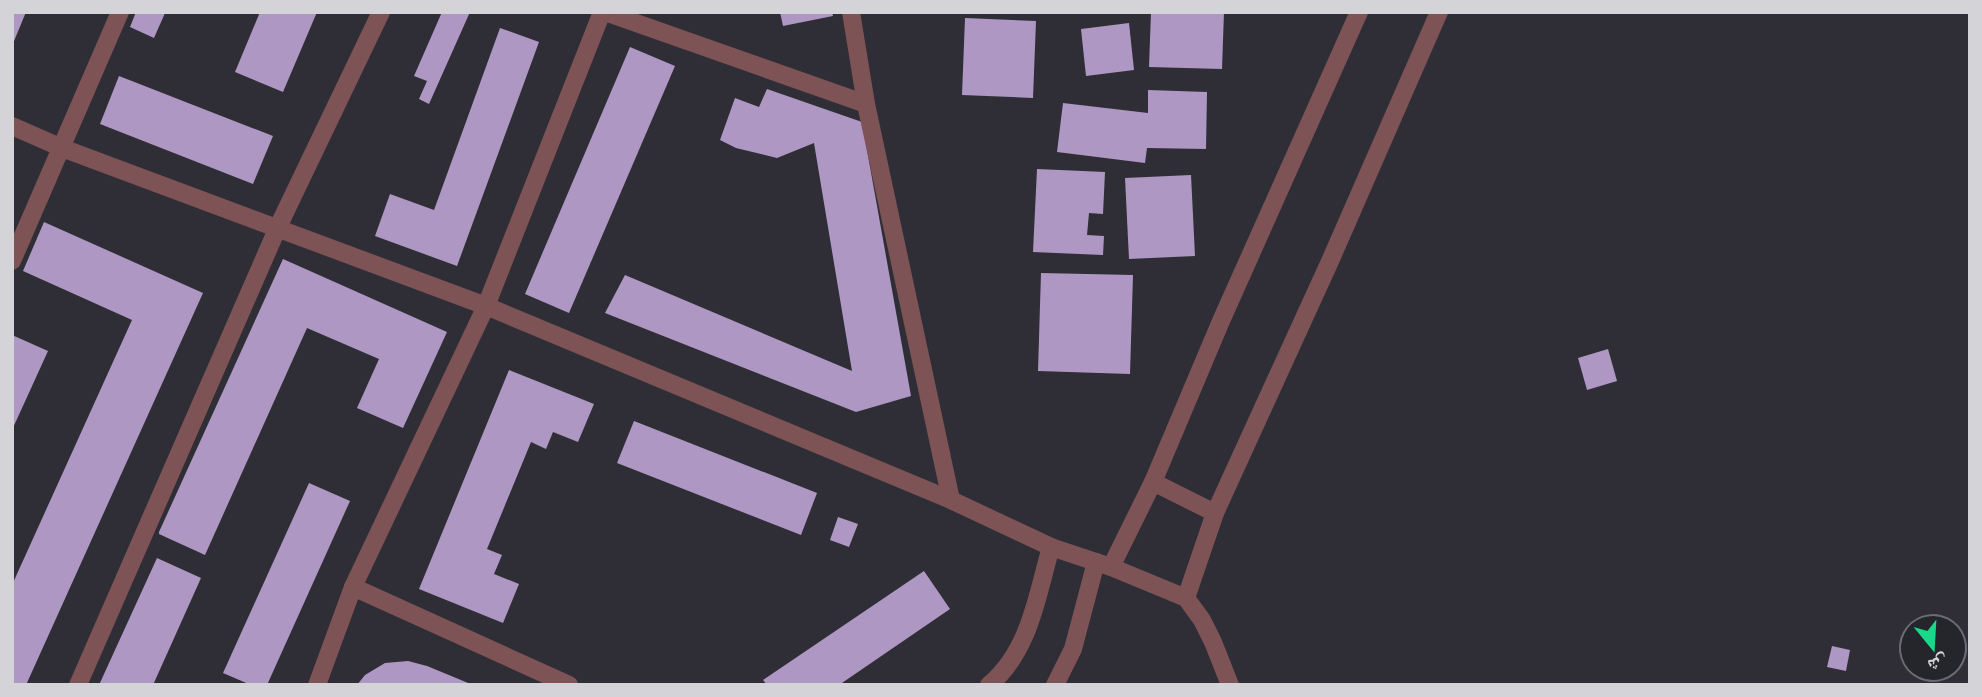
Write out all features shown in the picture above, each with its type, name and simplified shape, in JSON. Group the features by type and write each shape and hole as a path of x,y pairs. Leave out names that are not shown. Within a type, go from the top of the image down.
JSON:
{"street":[{"path":"12,261 120,12"},
{"path":"78,685 278,226 381,12"},
{"path":"317,685 354,587 486,306 604,12 866,104"},
{"path":"851,12 866,104 951,499"},
{"path":"1055,685 1073,649 1103,565 1153,482 1221,321 1359,12"},
{"path":"1186,598 1215,513 1331,259 1439,12"},
{"path":"12,126 62,148 278,226 486,306 951,499 1051,547 1186,598 1213,642 1230,685"},
{"path":"1153,482 1215,513"},
{"path":"989,685 1015,655 1027,632 1051,547"},
{"path":"354,587 569,685"}],"building":[{"path":"12,12 26,12 12,46"},
{"path":"136,12 165,13 154,38 130,27"},
{"path":"260,12 317,12 283,92 235,72"},
{"path":"442,12 470,12 429,104 419,99 427,81 414,76"},
{"path":"780,12 832,12 833,16 783,26"},
{"path":"1151,12 1224,12 1222,69 1149,67"},
{"path":"965,18 1036,21 1033,98 962,95"},
{"path":"1129,23 1134,70 1086,76 1081,29"},
{"path":"500,28 539,42 457,266 375,236 390,194 434,210"},
{"path":"630,47 675,66 569,313 525,294"},
{"path":"119,76 273,136 253,184 100,124"},
{"path":"767,89 862,122 911,396 856,412 605,313 625,275 852,371 814,143 777,158 736,148 720,140 735,98 759,107"},
{"path":"1148,90 1207,92 1206,149 1147,148 1145,163 1057,152 1063,103 1148,113"},
{"path":"1037,169 1105,172 1103,214 1089,213 1087,235 1104,236 1103,255 1033,252"},
{"path":"1191,175 1195,256 1129,259 1125,178"},
{"path":"44,222 203,293 26,685 12,685 12,585 132,320 23,271"},
{"path":"283,259 447,332 403,428 357,408 379,359 307,328 205,555 159,532"},
{"path":"1041,273 1133,275 1130,374 1038,371"},
{"path":"12,335 48,351 12,430"},
{"path":"1608,349 1617,381 1587,390 1578,358"},
{"path":"509,370 594,404 578,442 553,432 546,449 531,442 487,549 502,555 494,574 519,584 503,623 419,589"},
{"path":"634,421 817,493 801,535 617,463"},
{"path":"309,483 350,501 267,685 251,685 223,673"},
{"path":"838,517 858,524 849,547 830,540"},
{"path":"157,558 201,578 153,685 99,685"},
{"path":"924,571 950,609 839,685 767,685 763,680"},
{"path":"1832,646 1850,650 1846,671 1827,667"},
{"path":"408,661 473,685 357,685 365,675 385,663"}]}
